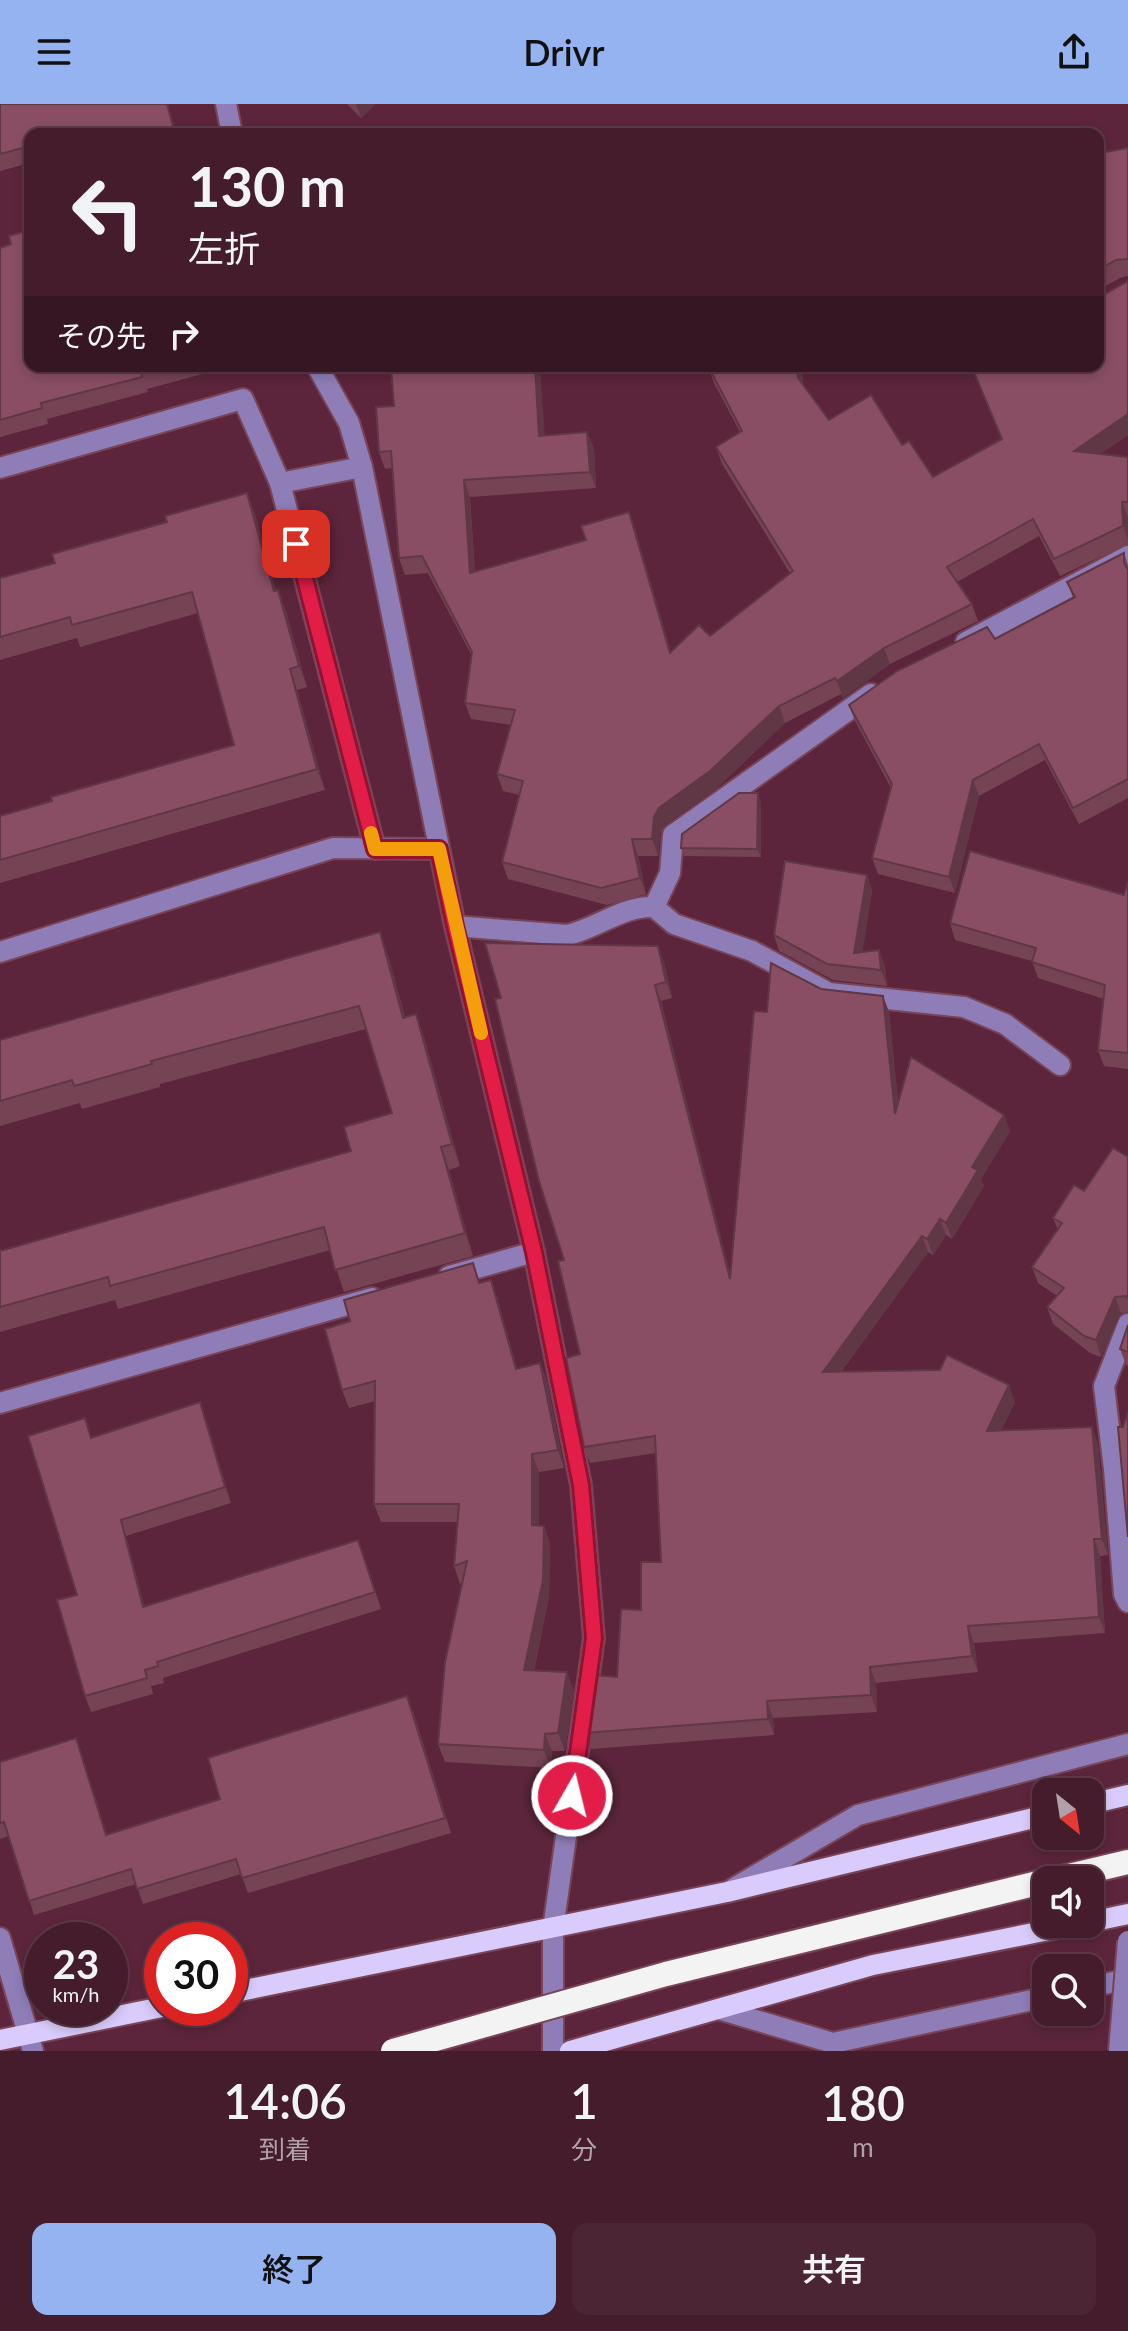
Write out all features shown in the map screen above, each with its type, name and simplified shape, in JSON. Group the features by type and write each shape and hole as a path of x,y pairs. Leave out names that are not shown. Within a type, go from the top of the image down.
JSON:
{"highway":[{"path":"1104,1868 1128,1862"},
{"path":"393,2051 666,1974 1032,1884"}],"main road":[{"path":"1104,1801 1128,1795"},
{"path":"248,1989 727,1892 1032,1818"},
{"path":"1104,1919 1128,1914"},
{"path":"570,2051 873,1965 1032,1933"},
{"path":"0,2040 30,2042 144,2012"}],"street":[{"path":"226,104 231,128"},
{"path":"320,372 349,423 362,467 455,926 534,1252 581,1485 594,1638 553,1929 553,2051"},
{"path":"0,468 243,399 280,483 375,849"},
{"path":"280,483 362,467"},
{"path":"949,650 1128,556"},
{"path":"654,907 670,873 673,835 884,685"},
{"path":"0,952 333,848 439,849"},
{"path":"455,926 567,935 642,906 654,907 674,924 752,951 829,993 964,1007 1005,1024 1060,1065"},
{"path":"427,1282 534,1252"},
{"path":"0,1403 396,1291"},
{"path":"1128,1324 1104,1386 1121,1467 1124,1594 1128,1602"},
{"path":"727,1892 858,1815 1128,1744"},
{"path":"0,1938 30,2042"},
{"path":"1119,2051 1128,1941"},
{"path":"1104,1984 1128,1979"},
{"path":"718,2009 833,2043 1032,2000"}],"building":[{"path":"0,104 167,104 173,128 24,128 24,148 0,154"},
{"path":"1128,148 1128,259 1116,260 1104,267 1104,152"},
{"path":"24,232 24,372 145,372 141,373 142,377 41,403 42,408 0,420 0,248 11,244 9,236"},
{"path":"1128,281 1128,414 1074,451 1128,457 1128,502 1122,502 1123,526 1054,559 1033,519 947,567 972,604 884,648 837,681 835,678 779,706 710,771 659,808 654,817 652,839 632,839 640,878 601,888 502,862 523,781 497,774 515,710 465,703 472,652 422,556 399,558 391,451 379,452 376,407 394,406 391,372 535,372 539,436 587,432 590,472 464,480 470,573 586,540 581,526 629,512 670,653 699,625 710,636 793,571 716,447 742,431 711,372 798,372 798,378 829,420 871,395 902,445 909,441 933,477 1002,439 974,372 1104,372 1104,295"},
{"path":"247,493 299,666 290,669 317,769 0,860 0,816 52,801 51,797 234,745 192,592 72,625 70,617 0,637 0,578 55,563 52,554 167,522 165,516"},
{"path":"1124,553 1128,570 1128,779 1073,808 1039,744 973,780 949,877 872,858 892,784 849,705 897,671 987,627 995,639 1075,597 1067,582"},
{"path":"739,793 758,793 757,849 681,848 682,834"},
{"path":"970,851 1124,895 1128,882 1128,1053 1098,1050 1105,985 1032,962 1036,948 950,923"},
{"path":"785,861 867,875 854,953 879,950 881,970 827,964 774,935"},
{"path":"380,932 403,1018 416,1014 452,1144 441,1147 465,1233 335,1270 324,1227 110,1286 108,1277 0,1307 0,1251 351,1151 344,1127 392,1113 359,1006 151,1061 152,1064 74,1086 72,1080 0,1101 0,1040"},
{"path":"485,943 658,946 666,982 655,985 730,1279 754,1011 767,1012 771,963 821,989 883,996 895,1114 911,1057 1004,1115 972,1167 978,1170 946,1223 940,1219 927,1239 922,1236 823,1372 940,1370 947,1355 1009,1385 987,1431 1092,1427 1102,1539 1094,1539 1099,1617 968,1626 972,1656 870,1667 871,1695 767,1701 768,1719 585,1733 594,1675 617,1677 621,1609 641,1610 641,1562 661,1562 655,1436 584,1447 566,1358 580,1354 558,1261 564,1260 539,1181 495,999 501,998"},
{"path":"1113,1148 1128,1157 1128,1298 1115,1297 1096,1340 1084,1336 1047,1307 1064,1288 1032,1267 1062,1223 1053,1218 1074,1185 1084,1191"},
{"path":"473,1263 479,1283 491,1280 516,1369 540,1363 558,1450 532,1454 532,1525 544,1526 543,1580 524,1670 567,1672 558,1733 545,1734 544,1750 438,1744 445,1662 467,1561 454,1566 459,1504 374,1504 375,1381 342,1390 325,1329 350,1321 344,1300"},
{"path":"1128,1325 1128,1352 1120,1349"},
{"path":"200,1402 225,1487 121,1520 143,1607 358,1540 375,1592 157,1662 158,1666 145,1670 147,1678 85,1696 57,1600 77,1595 28,1436 85,1418 91,1438"},
{"path":"1128,1412 1128,1537 1118,1427 1123,1427"},
{"path":"407,1696 445,1818 242,1878 236,1859 137,1889 131,1869 29,1901 4,1822 0,1823 0,1762 76,1738 106,1835 220,1799 208,1758"}],"slow traffic":[{"path":"371,833 375,849 439,849 481,1033"}],"route":[{"path":"296,544 375,849 439,849 534,1252 581,1485 594,1638 572,1796"}]}
